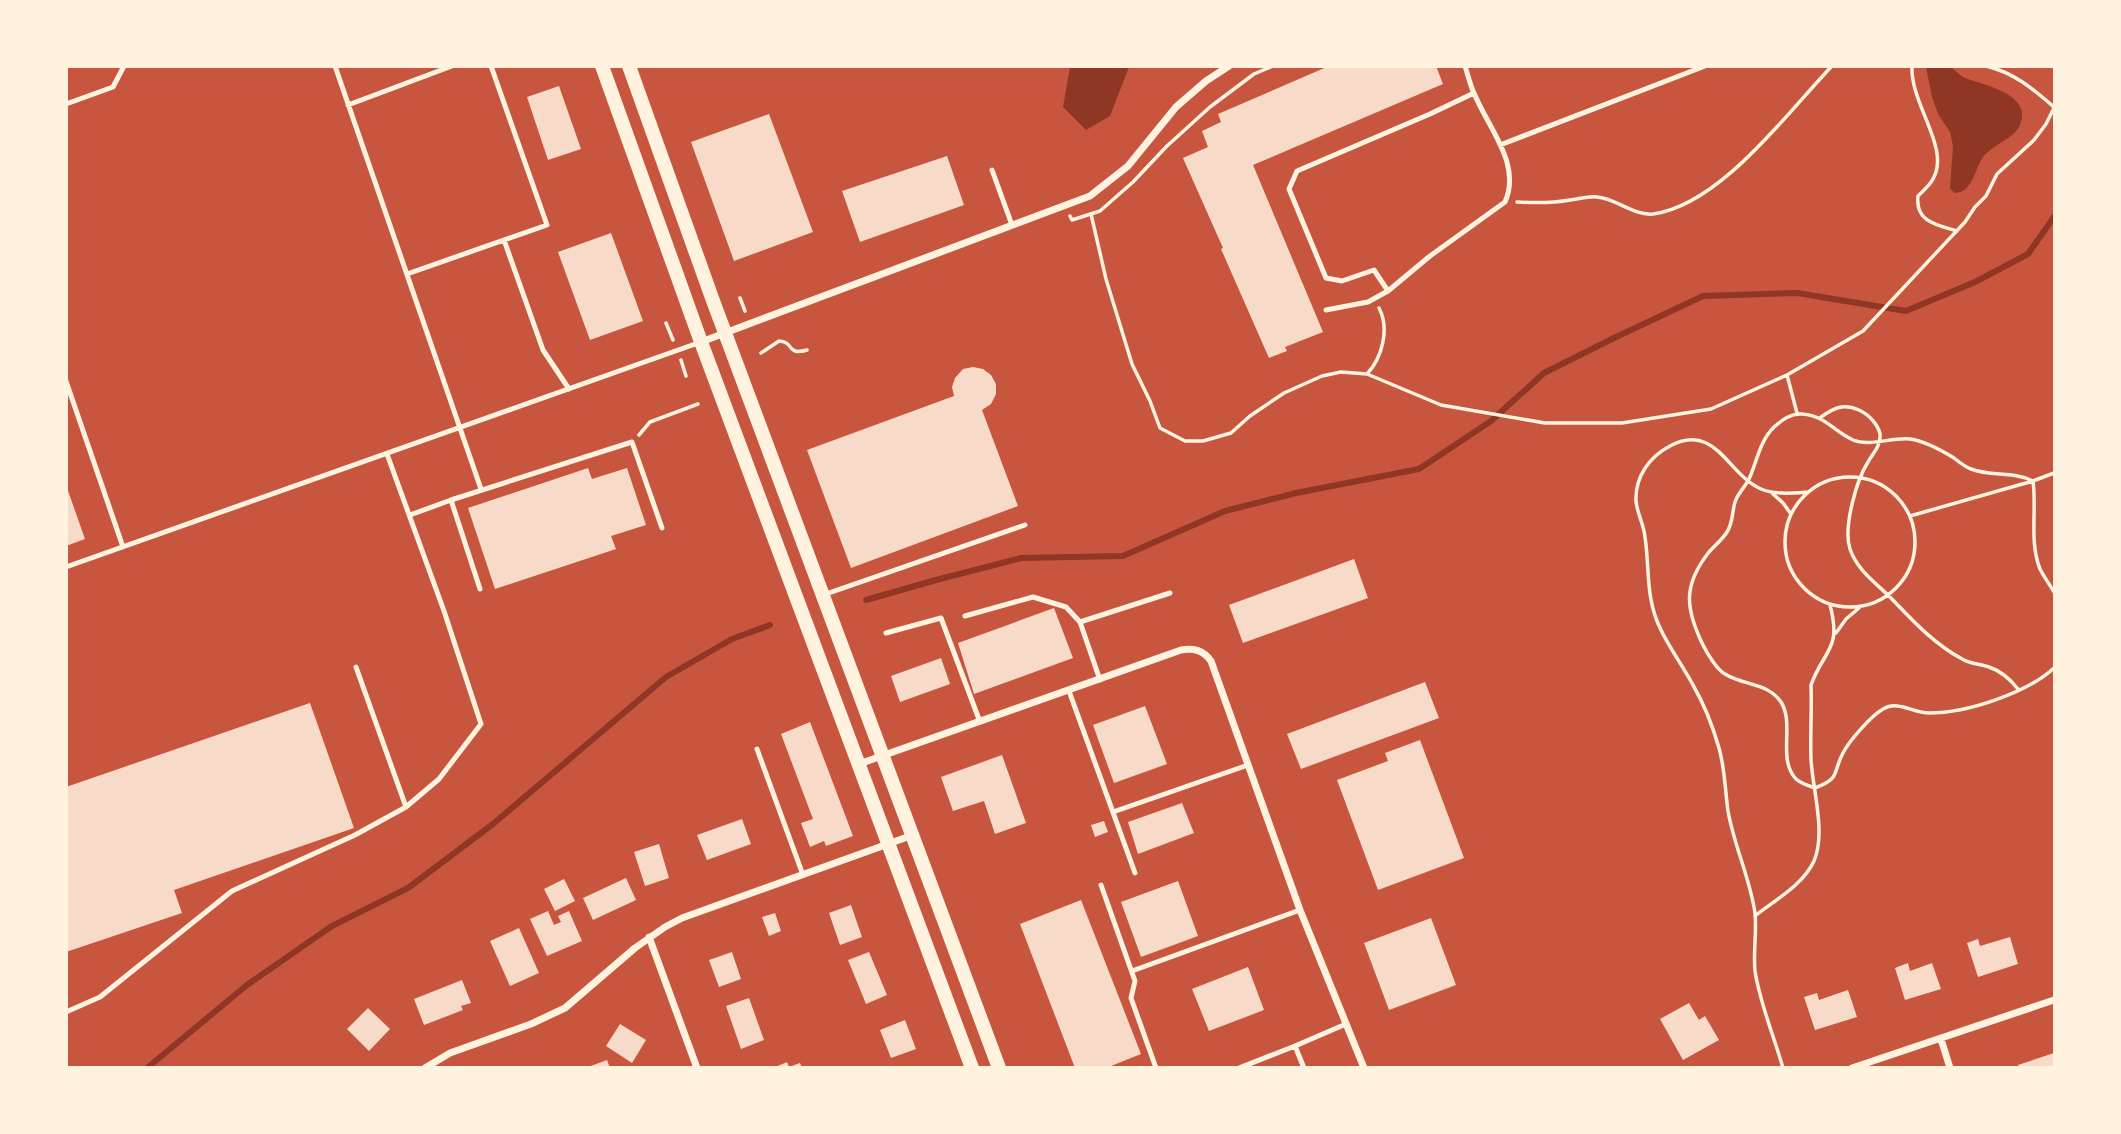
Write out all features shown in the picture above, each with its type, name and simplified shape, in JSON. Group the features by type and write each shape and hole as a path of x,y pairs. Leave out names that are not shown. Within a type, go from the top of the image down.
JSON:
{"main road":[{"path":"602,66 701,342 972,1068"},
{"path":"629,66 999,1068"}],"street":[{"path":"701,342 1090,196 1128,166 1176,107 1206,81 1229,66"},
{"path":"859,764 1181,650 1189,649 1206,654 1211,661 1300,910 1364,1068"},
{"path":"425,1068 450,1053 531,1024 565,1008 649,937 682,918 913,835"},
{"path":"649,937 697,1068"},
{"path":"1852,1068 2054,1000"},
{"path":"1941,1039 1950,1068"}],"lane":[{"path":"66,104 113,87 124,66"},
{"path":"335,66 481,489"},
{"path":"425,66 429,75"},
{"path":"348,104 452,66"},
{"path":"407,274 547,225 491,66"},
{"path":"1325,310 1368,302 1388,291 1430,256 1505,202 1511,190 1511,175 1500,145 1474,93 1465,66"},
{"path":"1500,145 1705,66"},
{"path":"1388,291 1374,270 1342,281 1326,278 1289,189 1297,171 1474,93"},
{"path":"992,170 1012,225"},
{"path":"504,240 543,350 569,389"},
{"path":"66,567 701,342"},
{"path":"66,381 123,547"},
{"path":"410,515 481,489 632,442 662,528"},
{"path":"66,1012 100,997 232,891 355,835 406,807 439,779 481,724 387,454"},
{"path":"451,500 480,589"},
{"path":"823,595 1025,525"},
{"path":"1080,622 1170,593"},
{"path":"965,616 1033,597 1066,607 1080,622 1100,680"},
{"path":"887,633 941,618 980,722"},
{"path":"356,667 406,807"},
{"path":"1069,691 1135,873"},
{"path":"757,749 803,875"},
{"path":"1113,812 1248,765"},
{"path":"1101,885 1132,971 1135,981 1131,998 1156,1068"},
{"path":"1132,971 1300,910"},
{"path":"1239,1068 1346,1024"},
{"path":"1295,1046 1304,1068"}],"path":[{"path":"1063,207 1072,220 1100,211 1210,107 1254,74 1273,66"},
{"path":"1505,202 1547,202 1598,197 1650,215 1668,210 1698,197 1720,182 1777,128 1832,66"},
{"path":"1912,66 1914,90 1937,147 1938,160 1933,180 1918,196 1920,212 1925,220 1957,231"},
{"path":"1091,214 1106,279 1132,365 1160,428 1185,442 1203,441 1231,433 1250,416 1284,393 1322,376 1341,372 1367,374 1441,405 1545,423 1622,424 1712,410 1787,375 1863,331 1957,231 1986,196 1997,174 2034,140 2054,108 2012,75 1986,66"},
{"path":"1367,374 1382,349 1383,317 1373,299"},
{"path":"761,352 779,341 789,344 793,352 807,350"},
{"path":"1787,375 1797,414"},
{"path":"632,442 650,422 698,404"},
{"path":"1821,417 1839,406 1849,407 1862,411 1875,422 1880,433 1876,452 1861,477 1848,519 1849,548 1854,559 1923,632 1965,660 1992,667 2009,678 2019,689"},
{"path":"2033,481 2020,475 1981,472 1967,468 1924,442 1895,438 1862,442 1852,440 1821,417 1797,414 1789,416 1772,429 1758,452 1749,480 1735,503 1728,531 1693,575 1688,592 1694,622 1704,647 1723,674 1769,690 1782,704 1787,729 1789,767 1796,780 1815,788 1829,782 1836,773 1842,755 1880,710 1901,706 1925,713 1945,712 1986,703 2045,676 2054,668"},
{"path":"1783,1068 1756,974 1755,916 1750,885 1728,809 1726,781 1719,750 1694,686 1660,629 1652,608 1647,587 1645,537 1636,504 1637,488 1643,470 1655,455 1690,438 1702,440 1749,480 1770,492 1791,514"},
{"path":"1910,516 2033,481 2054,472"},
{"path":"1834,634 1846,619 1860,608 1889,596 1909,573 1917,543 1910,516 1898,496 1881,484 1861,477 1833,479 1808,492 1791,514 1785,535 1786,557 1795,578 1810,594 1829,605 1860,608"},
{"path":"2033,481 2036,498 2035,548 2040,569 2054,592"},
{"path":"1770,492 1808,492"},
{"path":"1755,916 1801,880 1813,863 1819,847 1811,759 1811,685 1830,652 1834,634 1829,605"}],"shaded area":[{"path":"1948,66 1965,78 2004,92 2020,106 2022,114 2017,130 1983,157 1969,185 1961,192 1955,193 1950,189 1953,146 1950,132 1938,114 1932,97 1926,67"},
{"path":"1070,67 1129,67 1110,116 1086,130 1063,107"}],"building":[{"path":"1329,66 1436,66 1443,84 1253,165 1323,332 1285,347 1287,351 1269,358 1183,158 1208,147 1202,131 1221,122 1218,114"},
{"path":"559,86 581,149 548,160 527,97"},
{"path":"769,114 813,232 734,261 691,142"},
{"path":"947,156 964,205 860,242 842,191"},
{"path":"611,233 643,321 590,340 558,252"},
{"path":"963,369 983,369 991,375 996,384 996,394 991,404 982,410 1018,506 851,568 807,450 954,396 952,387 955,378"},
{"path":"588,468 592,479 627,468 646,525 611,536 616,549 495,589 468,508"},
{"path":"66,485 85,539 66,546"},
{"path":"1354,559 1368,598 1243,643 1229,605"},
{"path":"1054,608 1073,658 974,694 958,643"},
{"path":"941,658 950,684 900,702 891,676"},
{"path":"1425,682 1439,718 1301,769 1287,734"},
{"path":"310,703 354,828 174,890 182,913 66,952 66,787"},
{"path":"1145,706 1167,764 1114,783 1093,725"},
{"path":"810,722 853,836 826,846 824,841 810,847 801,823 813,819 781,734"},
{"path":"1420,740 1464,858 1378,890 1337,780 1388,761 1385,753"},
{"path":"1002,755 1026,823 995,834 984,801 953,811 941,777"},
{"path":"1182,803 1194,833 1138,854 1128,822"},
{"path":"742,819 751,844 707,860 697,835"},
{"path":"1104,821 1108,832 1095,837 1091,825"},
{"path":"659,844 669,878 645,886 634,852"},
{"path":"626,878 636,900 593,920 583,898"},
{"path":"564,879 575,901 555,911 544,889"},
{"path":"1178,881 1198,936 1141,957 1121,902"},
{"path":"1081,900 1141,1054 1106,1068 1075,1068 1020,924"},
{"path":"851,905 862,937 840,945 829,913"},
{"path":"548,911 554,925 561,922 558,916 569,911 582,941 547,956 530,919"},
{"path":"775,913 781,931 769,936 762,917"},
{"path":"1431,918 1456,985 1389,1010 1364,943"},
{"path":"519,928 539,973 510,986 490,941"},
{"path":"2010,937 2018,964 1978,977 1967,943 1978,939 1980,946"},
{"path":"732,952 741,979 719,987 709,960"},
{"path":"869,952 887,995 866,1004 848,960"},
{"path":"1908,963 1910,971 1932,963 1941,989 1905,1000 1895,968"},
{"path":"1248,967 1264,1010 1209,1031 1192,989"},
{"path":"462,980 471,1003 461,1006 463,1010 424,1025 414,999"},
{"path":"1848,990 1857,1017 1815,1030 1804,997 1817,993 1819,1000"},
{"path":"749,998 764,1040 741,1049 726,1006"},
{"path":"1689,1003 1699,1020 1705,1016 1719,1040 1683,1060 1660,1019"},
{"path":"368,1008 390,1029 369,1051 347,1029"},
{"path":"905,1020 916,1049 891,1058 880,1030"},
{"path":"620,1024 646,1040 632,1063 606,1046"},
{"path":"2054,1053 2054,1068 2019,1068 2018,1065"},
{"path":"607,1060 610,1068 588,1068 588,1067"},
{"path":"787,1062 789,1067 800,1063 802,1068 773,1068"}],"waterway":[{"path":"866,600 1021,558 1123,556 1225,511 1296,493 1419,469 1491,421 1544,373 1703,296 1797,293 1906,311 1975,282 2028,254 2054,217"},
{"path":"147,1068 247,985 332,926 408,888 493,824 666,677 732,639 770,625"}]}
